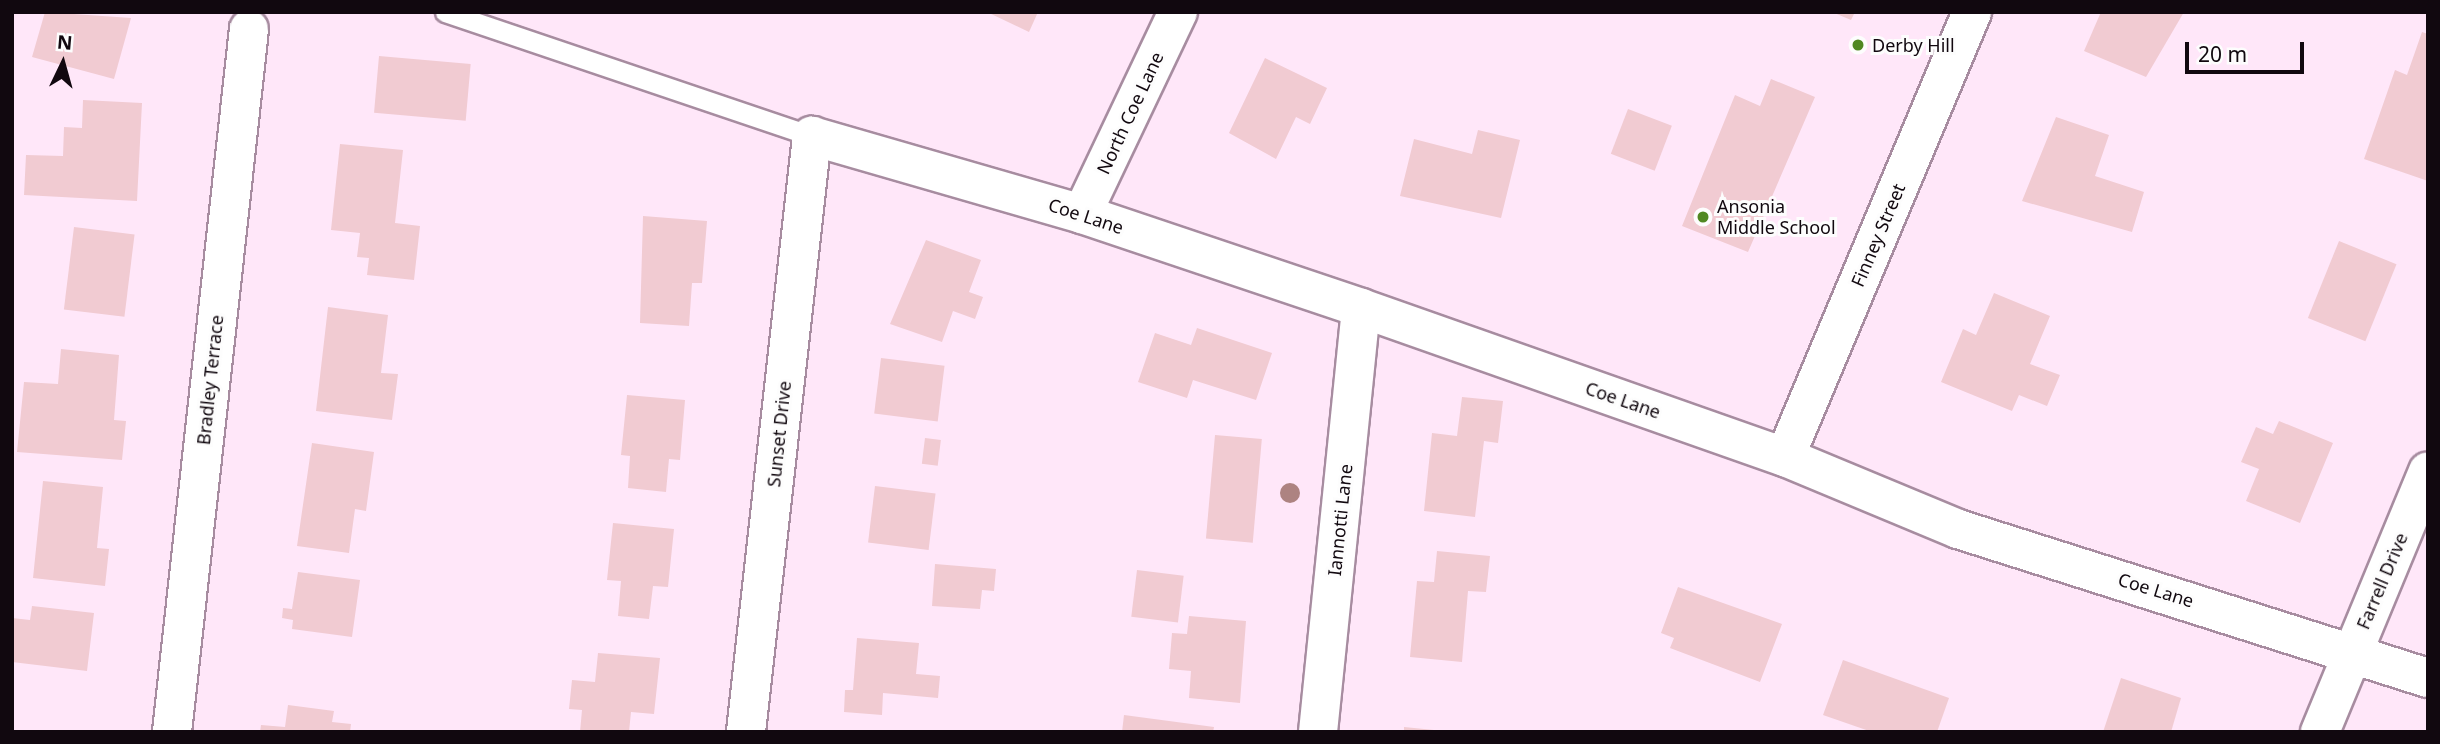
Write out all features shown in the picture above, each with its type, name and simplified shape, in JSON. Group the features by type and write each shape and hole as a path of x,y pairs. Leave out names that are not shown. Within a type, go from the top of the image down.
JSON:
{"street":[{"name":"North Coe Lane","path":"1082,214 1178,12"},
{"name":"Finney Street","path":"1784,457 1972,12"},
{"name":"Bradley Terrace","path":"172,732 249,29"},
{"name":"Coe Lane","path":"812,135 1082,214 1361,308 1784,457 1958,529 2352,651 2428,678"},
{"name":"Sunset Drive","path":"746,732 812,135"},
{"name":"Iannotti Lane","path":"1318,732 1361,308"},
{"name":"Farrell Drive","path":"2320,732 2428,471"}],"lane":[{"path":"445,12 812,135"}],"building":[{"path":"45,12 131,18 114,79 32,57"},
{"path":"987,12 1038,12 1029,32"},
{"path":"1832,12 1855,12 1851,20"},
{"path":"2101,12 2184,12 2146,77 2084,51"},
{"path":"2422,32 2428,34 2428,181 2364,159 2395,70 2407,75"},
{"path":"379,56 471,64 466,121 374,113"},
{"path":"1265,58 1327,88 1310,124 1296,117 1276,159 1229,133"},
{"path":"1771,79 1815,97 1748,252 1682,226 1735,95 1760,106"},
{"path":"83,100 142,103 137,201 24,195 26,155 63,156 64,127 82,128"},
{"path":"1628,109 1672,126 1655,171 1611,154"},
{"path":"2056,117 2109,135 2095,176 2144,192 2132,232 2022,201"},
{"path":"1478,130 1520,140 1501,218 1400,196 1414,139 1472,154"},
{"path":"340,144 403,150 395,223 420,226 414,280 367,275 369,258 357,257 360,233 331,230"},
{"path":"643,216 707,221 702,283 692,283 689,326 640,323"},
{"path":"74,227 135,234 124,317 64,309"},
{"path":"926,240 981,260 969,292 983,297 975,319 953,311 942,342 890,324"},
{"path":"2339,241 2396,264 2365,341 2308,318"},
{"path":"1994,293 2050,316 2030,364 2060,375 2047,406 2019,395 2012,411 1941,382 1963,329 1976,335"},
{"path":"328,307 388,315 381,373 398,374 392,420 316,411"},
{"path":"1197,328 1272,353 1256,400 1193,380 1187,398 1138,382 1155,333 1191,345"},
{"path":"61,349 119,355 114,420 126,421 122,460 17,452 24,382 58,384"},
{"path":"881,358 945,366 938,421 874,414"},
{"path":"627,395 685,400 680,460 669,459 666,492 628,488 630,456 621,455"},
{"path":"1462,397 1503,401 1498,443 1484,441 1475,517 1424,511 1432,433 1457,436"},
{"path":"2279,421 2333,443 2300,523 2246,501 2259,469 2241,462 2256,427 2273,434"},
{"path":"1215,435 1262,439 1253,543 1206,539"},
{"path":"925,438 941,440 938,466 922,464"},
{"path":"312,443 374,452 366,511 355,509 349,553 297,546"},
{"path":"43,481 103,487 97,548 109,549 105,586 33,578"},
{"path":"875,486 936,493 929,550 868,543"},
{"path":"613,523 674,529 668,587 653,586 649,619 618,616 621,581 607,580"},
{"path":"1437,551 1490,556 1486,592 1468,591 1462,662 1410,657 1417,581 1434,582"},
{"path":"935,564 996,569 994,591 982,590 980,609 932,606"},
{"path":"1137,570 1184,576 1178,622 1131,617"},
{"path":"298,572 360,580 352,637 292,629 293,620 282,618 283,608 292,609"},
{"path":"1678,587 1782,624 1760,682 1670,648 1674,638 1661,633"},
{"path":"32,606 94,613 87,671 12,662 12,618 30,620"},
{"path":"1189,616 1246,621 1240,703 1189,698 1191,671 1169,669 1172,633 1187,634"},
{"path":"857,638 919,643 916,674 940,676 938,698 883,693 882,715 844,712 845,690 853,690"},
{"path":"598,653 660,658 654,714 631,712 629,732 580,732 582,710 569,709 572,680 595,682"},
{"path":"1843,660 1949,698 1937,732 1872,732 1823,715"},
{"path":"2121,678 2181,698 2171,732 2103,732"},
{"path":"288,705 334,711 332,722 351,724 350,732 260,732 261,725 285,727"},
{"path":"1124,715 1214,727 1213,732 1122,732"},
{"path":"1404,727 1434,730 1434,732 1404,732"}],"place":[{"name":"Derby Hill","path":"1858,45"},
{"name":"Ansonia Middle School","path":"1703,217"}]}
